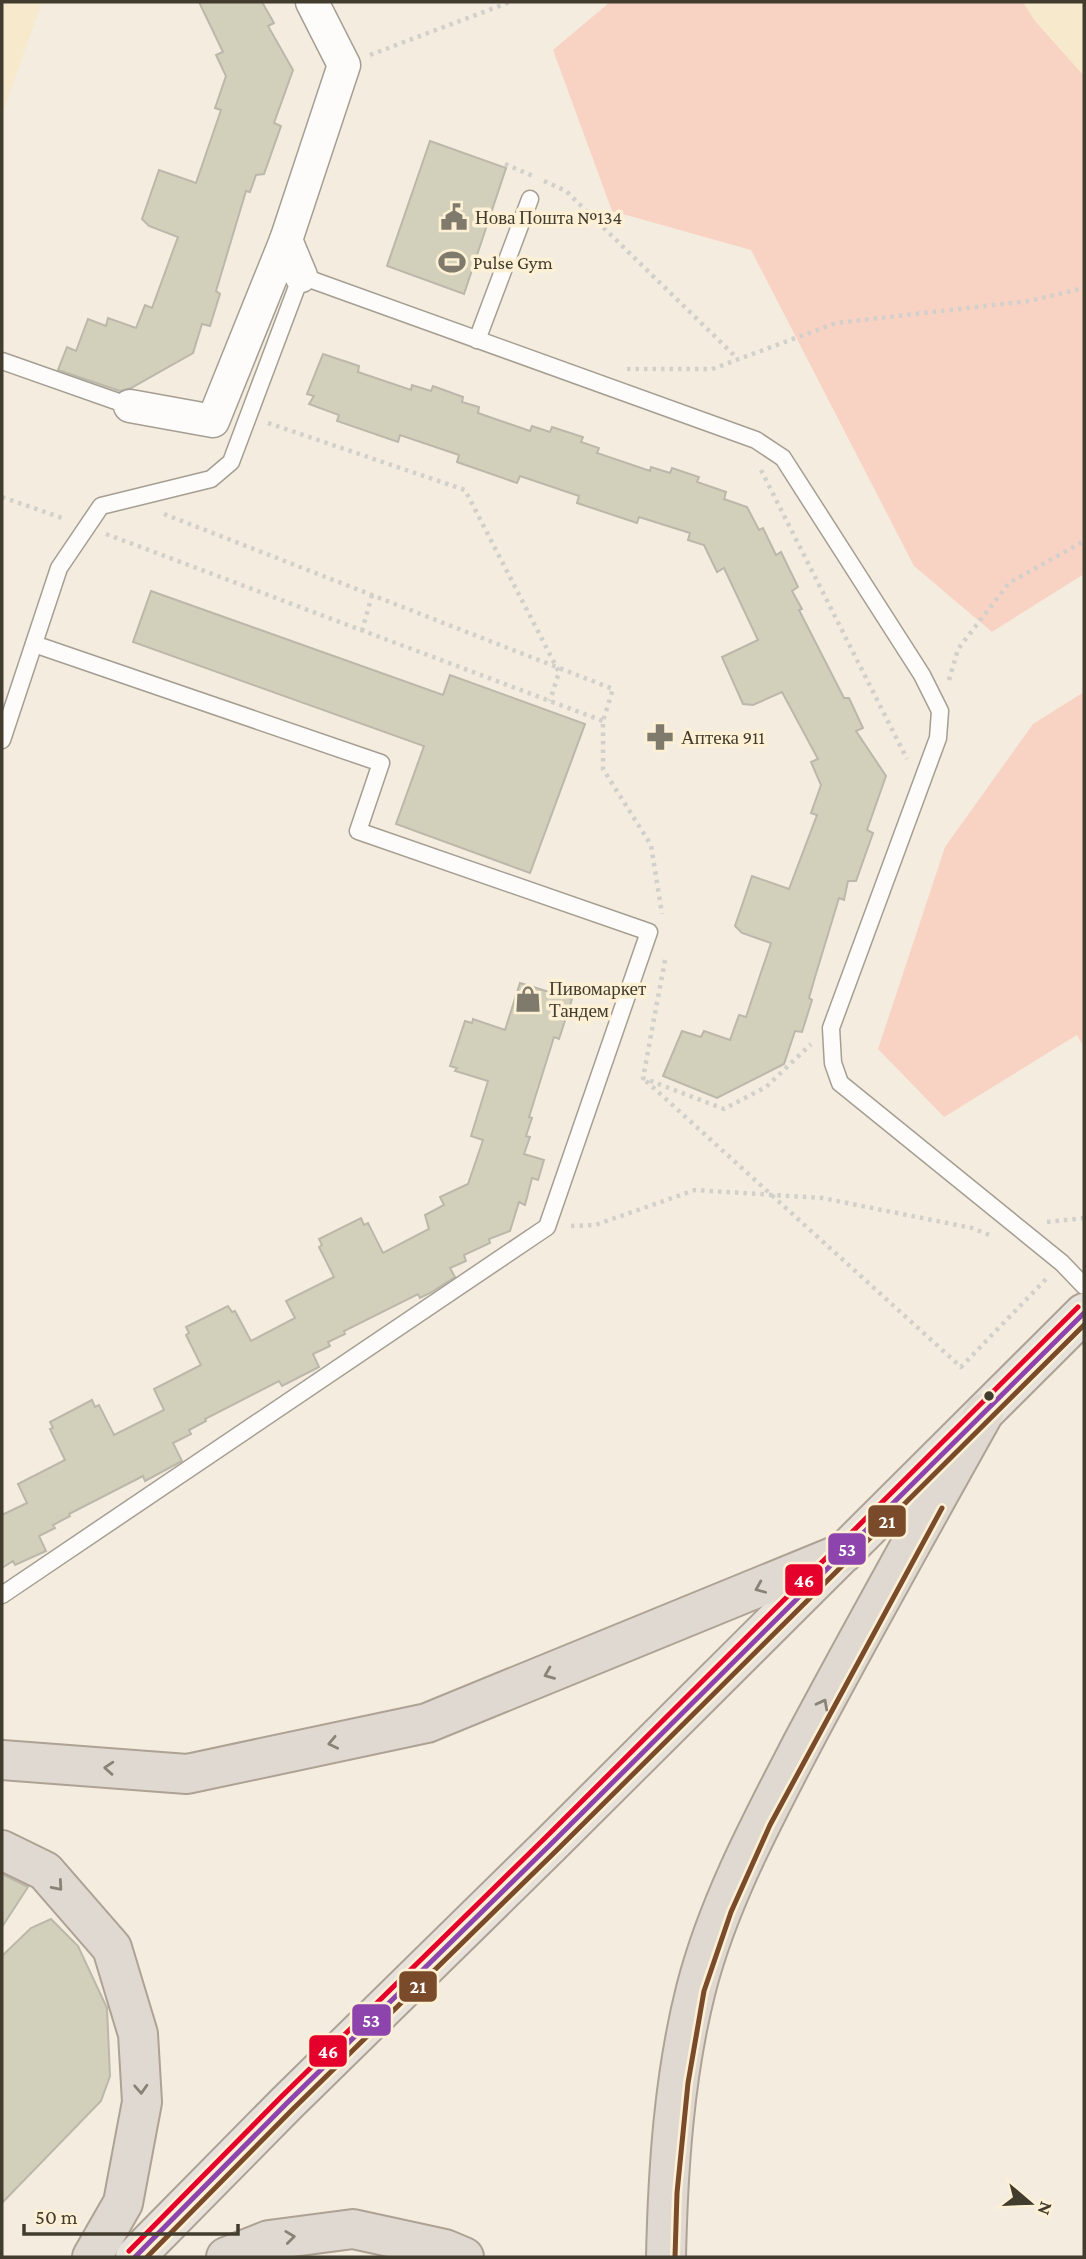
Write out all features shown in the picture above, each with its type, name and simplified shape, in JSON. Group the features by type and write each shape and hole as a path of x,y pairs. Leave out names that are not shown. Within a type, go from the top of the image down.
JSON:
{"highway":[{"path":"666,2257 668,2192 679,2082 696,1989 723,1909 762,1821 826,1699 984,1413"},
{"path":"2,1760 187,1774 427,1723 845,1552"},
{"path":"2,1850 45,1871 112,1948 138,2034 142,2102 123,2203 92,2257"},
{"path":"226,2257 269,2240 353,2229 446,2249 464,2257"}],"main road":[{"path":"135,2257 296,2093 1084,1313"}],"street":[{"path":"130,406 213,421 286,240 344,65 312,2"},
{"path":"286,240 300,276"}],"lane":[{"path":"477,340 530,199"},
{"path":"2,740 59,568 100,506 211,479 231,462 300,276 757,440 783,458 922,675 940,711 938,738 831,1028 833,1063 840,1083 1062,1263 1084,1286"},
{"path":"2,361 130,406"},
{"path":"2,1595 547,1227 649,932 358,831 381,763 34,643"}],"path":[{"path":"344,65 510,2"},
{"path":"505,164 566,191 739,359"},
{"path":"622,369 712,369 836,323 1029,300 1084,288"},
{"path":"256,419 466,490 559,672 550,701"},
{"path":"758,464 907,760"},
{"path":"2,497 603,721"},
{"path":"127,499 613,689"},
{"path":"940,711 958,649 1009,583 1084,541"},
{"path":"362,631 372,595"},
{"path":"766,1087 815,1041"},
{"path":"643,1078 961,1367 1062,1263"},
{"path":"547,1227 595,1225 695,1190 822,1198 972,1228 998,1238"},
{"path":"1039,1223 1084,1218"}],"shaded area":[{"path":"2,2 42,2 2,115"},
{"path":"610,2 1023,2 1035,21 1084,76 1084,574 992,632 914,566 751,250 612,211 553,50"},
{"path":"969,2 1084,2 1084,130"},
{"path":"1084,692 1084,1047 1077,1035 944,1117 878,1049 945,847 1033,724"}],"building":[{"path":"199,2 262,2 274,23 268,26 293,70 274,123 281,126 264,174 256,175 250,192 246,191 216,291 220,294 210,326 202,324 193,353 131,388 120,391 58,370 67,347 76,351 88,319 106,326 108,318 136,328 145,305 152,308 178,237 149,226 142,219 159,170 196,183 221,110 215,108 226,76 216,55 223,52"},
{"path":"430,141 506,168 464,294 387,266"},
{"path":"323,354 359,366 358,372 411,390 412,385 431,391 433,386 463,397 462,402 479,407 478,413 530,431 532,426 550,432 552,427 583,437 581,442 599,448 597,453 650,471 651,467 670,473 672,468 699,477 697,482 726,492 724,499 747,507 759,530 763,528 776,555 781,552 798,587 792,591 802,609 799,610 844,698 849,698 863,728 856,731 886,776 867,830 873,833 856,881 848,881 844,900 839,898 809,998 812,1000 802,1032 795,1031 784,1064 717,1098 663,1076 682,1031 701,1037 704,1031 730,1040 739,1015 746,1017 771,943 742,933 735,926 752,876 789,889 817,815 811,813 821,785 811,762 818,759 782,692 753,705 743,704 722,657 758,640 724,568 717,572 704,545 688,540 690,533 639,517 637,523 577,503 579,496 520,476 517,483 457,462 459,455 400,435 398,442 337,421 339,415 309,404 314,396 307,394"},
{"path":"151,591 443,695 450,675 585,724 530,873 396,824 424,746 133,642"},
{"path":"520,983 572,999 559,1039 554,1037 529,1117 532,1118 526,1136 530,1137 524,1154 544,1160 538,1180 532,1178 525,1205 519,1202 510,1231 489,1239 490,1243 464,1255 466,1261 450,1268 455,1277 432,1292 420,1298 418,1294 344,1331 345,1334 328,1342 330,1346 313,1354 319,1367 282,1386 279,1381 205,1419 206,1421 189,1430 191,1434 173,1443 182,1461 145,1481 143,1476 69,1514 70,1516 53,1525 55,1528 39,1536 46,1551 15,1565 13,1561 2,1568 2,1515 27,1503 18,1484 65,1460 50,1429 53,1428 50,1422 92,1400 95,1407 99,1405 114,1435 164,1410 154,1389 201,1365 186,1335 189,1333 186,1327 228,1306 232,1312 235,1311 251,1341 295,1318 286,1301 334,1277 319,1247 322,1245 319,1239 361,1218 364,1225 368,1223 383,1253 429,1229 425,1215 444,1205 440,1197 468,1184 483,1140 471,1136 488,1081 455,1071 457,1068 450,1066 465,1021 472,1023 473,1019 505,1030"},
{"path":"2,1874 28,1887 2,1927"},
{"path":"51,1919 78,1946 107,2008 110,2076 101,2101 2,2203 2,1956 31,1928"}],"transit line":[{"name":"46","path":"129,2251 1078,1307"},
{"name":"53","path":"135,2257 1084,1313"},
{"name":"21","path":"147,2257 1084,1325"},
{"name":"21","path":"675,2257 677,2193 688,2083 704,1991 731,1912 770,1825 942,1508"}],"place":[{"name":"Нова Пошта №134","path":"454,217"},
{"name":"Pulse Gym","path":"452,262"},
{"name":"Аптека 911","path":"660,737"},
{"name":"Пивомаркет Тандем","path":"528,999"}]}
